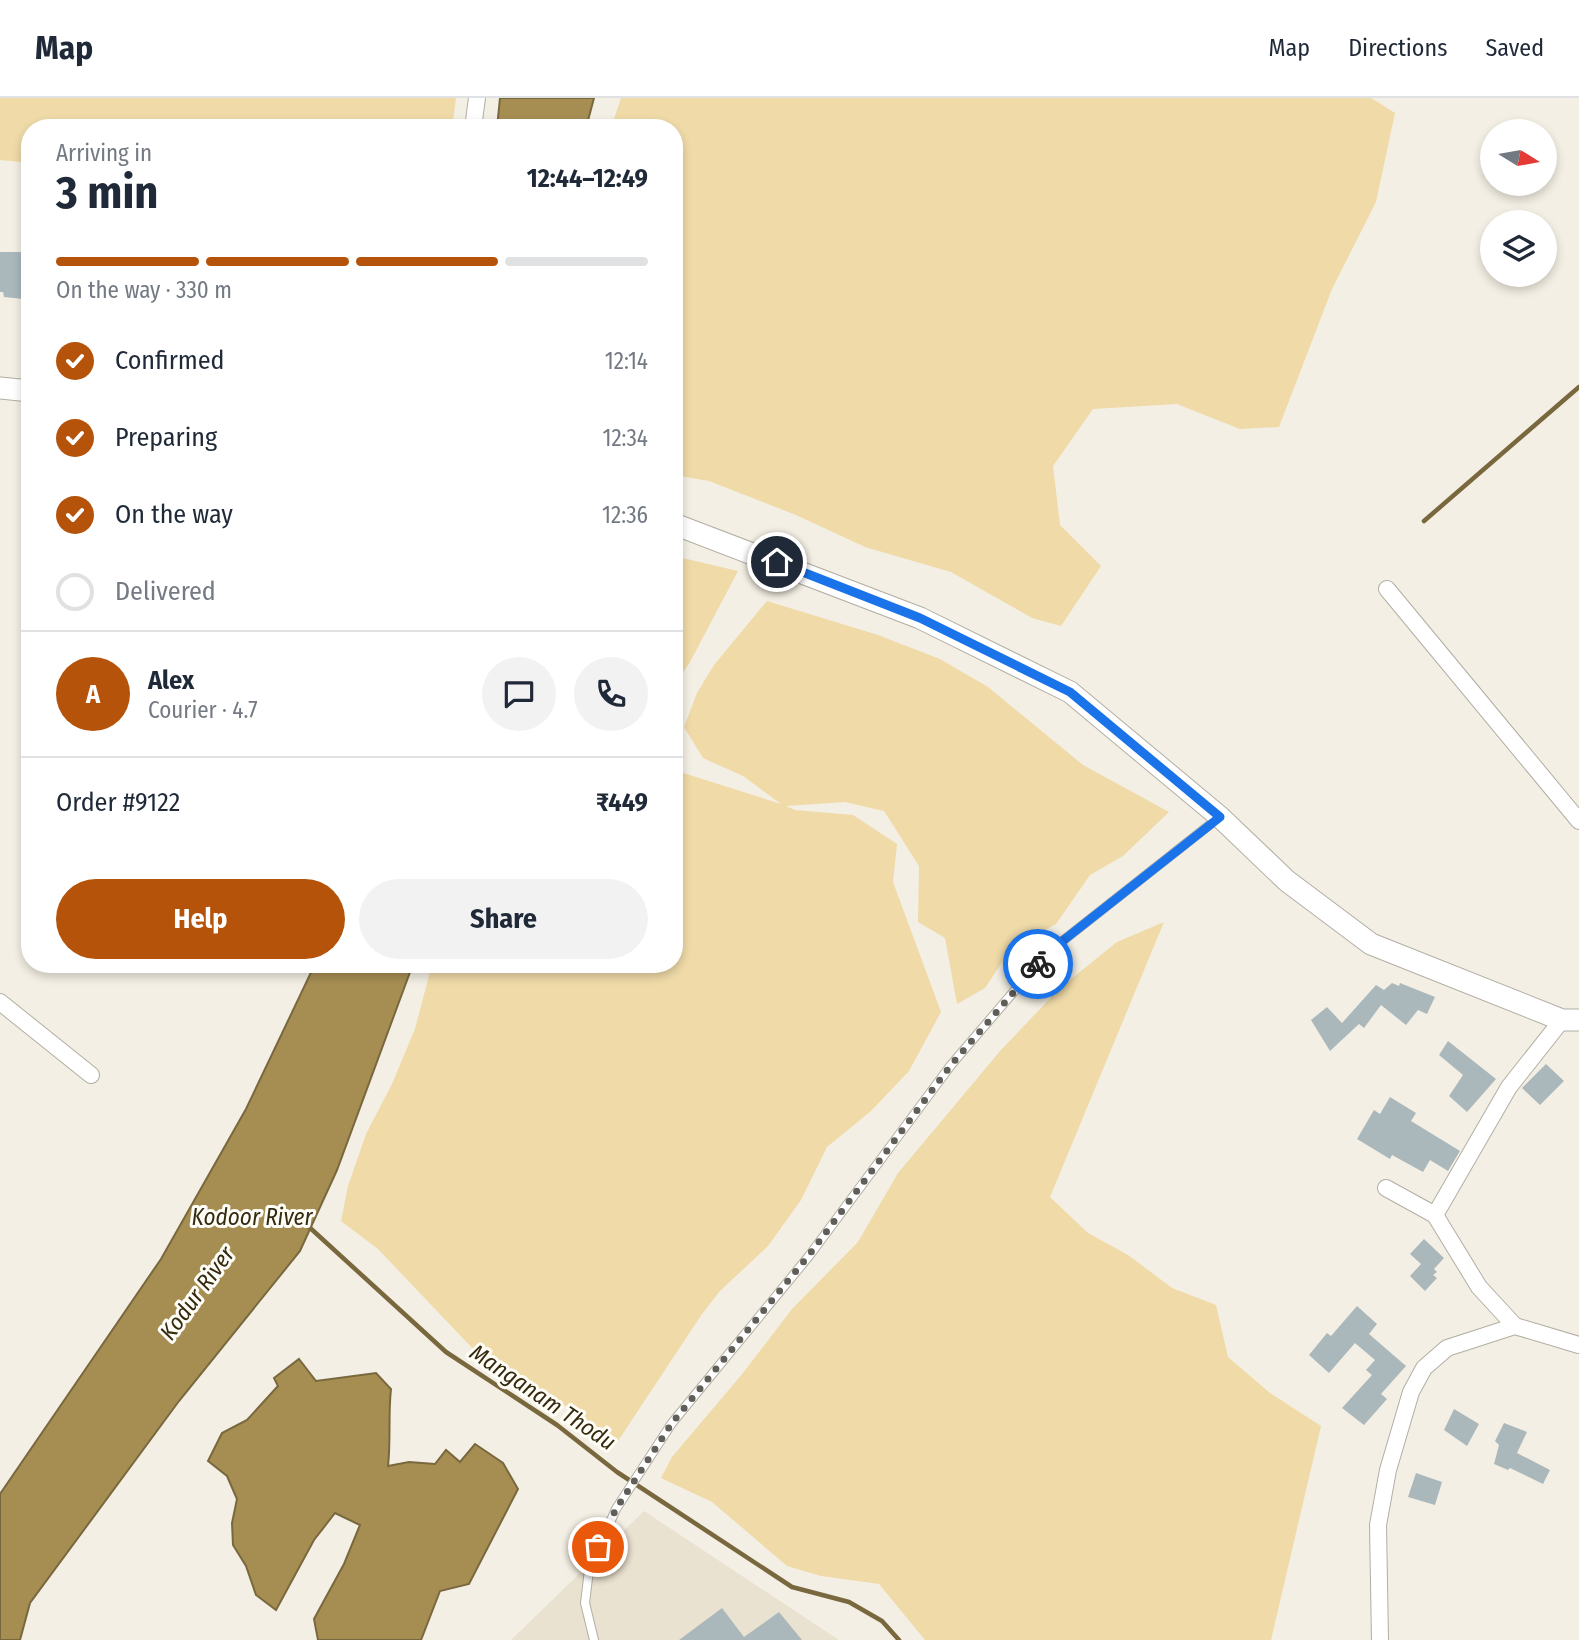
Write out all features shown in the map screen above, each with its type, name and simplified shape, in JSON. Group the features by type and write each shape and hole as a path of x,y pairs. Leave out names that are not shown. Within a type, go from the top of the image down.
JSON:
{"main road":[{"path":"0,388 21,390"},
{"path":"683,527 920,618 1070,692 1220,817 1287,881 1371,944 1571,1020"}],"street":[{"path":"474,119 477,98"},
{"path":"1387,589 1579,821"},
{"path":"0,1002 91,1075"},
{"path":"1435,1215 1509,1087 1571,1020"},
{"path":"1386,1188 1435,1215 1479,1287 1515,1326 1579,1345"},
{"path":"1380,1640 1378,1525 1388,1471 1411,1392 1424,1368 1447,1348 1515,1326"}],"lane":[{"path":"594,1640 585,1603 587,1578 608,1524 654,1448 809,1255 951,1065 1046,954 1220,817"}],"shaded area":[{"path":"0,98 456,98 453,119 21,119 21,162 0,160"},
{"path":"621,98 1371,98 1395,113 1376,202 1332,289 1279,427 1240,429 1177,404 1093,409 1053,466 1060,525 1101,566 1061,626 1032,618 951,572 865,547 796,515 709,481 683,477 683,119 614,119"},
{"path":"683,558 738,571 683,672"},
{"path":"767,601 878,635 940,659 988,687 1083,765 1169,812 1123,856 1090,875 1056,924 1011,949 985,988 957,1004 945,938 918,922 919,866 884,811 845,802 786,806 795,810 853,815 897,844 893,882 941,1012 909,1071 871,1111 827,1147 801,1200 768,1246 720,1291 702,1314 618,1441 549,1395 475,1351 378,1249 341,1221 348,1186 366,1134 392,1084 415,1029 430,973 683,973 683,773 781,804 743,776 703,758 684,727 697,693 714,665"},
{"path":"1164,922 1050,1197 1088,1233 1128,1255 1172,1288 1216,1305 1228,1357 1270,1393 1321,1426 1271,1640 925,1640 879,1584 821,1576 787,1566 712,1502 661,1478 672,1457 743,1373 792,1309 858,1242 898,1173 1001,1050 1060,988 1117,942"},
{"path":"644,1511 839,1640 511,1640"}],"water":[{"path":"500,98 594,98 588,119 498,119"},
{"name":"Kodoor River","path":"311,973 410,973 337,1170 300,1251 179,1401 30,1603 20,1640 0,1640 0,1494 161,1259 246,1109"},
{"path":"299,1359 316,1381 376,1373 391,1389 388,1466 409,1462 435,1464 446,1450 460,1462 475,1444 503,1463 518,1489 469,1584 440,1591 421,1640 318,1640 314,1619 344,1564 360,1525 335,1513 314,1540 276,1610 256,1595 246,1566 233,1545 232,1523 237,1499 227,1476 208,1461 222,1433 247,1420 278,1386 274,1378"}],"building":[{"path":"0,252 21,252 21,299 4,297 3,292 0,292"},
{"path":"1392,983 1399,986 1400,983 1435,997 1427,1014 1418,1010 1406,1025 1381,1005 1364,1028 1359,1024 1330,1051 1311,1020 1327,1007 1342,1023 1376,985 1384,990"},
{"path":"1448,1041 1496,1079 1467,1112 1449,1096 1463,1075 1439,1055"},
{"path":"1546,1064 1564,1081 1540,1105 1522,1088"},
{"path":"1390,1097 1416,1113 1411,1121 1460,1151 1448,1171 1430,1160 1423,1172 1392,1155 1390,1159 1357,1139 1374,1110 1380,1114"},
{"path":"1424,1239 1444,1258 1434,1269 1437,1272 1433,1275 1437,1278 1425,1291 1410,1276 1421,1264 1410,1254"},
{"path":"1357,1306 1377,1324 1369,1334 1406,1366 1381,1394 1387,1399 1364,1425 1342,1408 1372,1375 1366,1370 1375,1360 1355,1343 1329,1373 1309,1355 1327,1333 1331,1336"},
{"path":"1454,1409 1479,1424 1467,1446 1444,1430"},
{"path":"1504,1423 1527,1432 1517,1453 1550,1470 1543,1484 1510,1468 1508,1470 1494,1464 1499,1445 1495,1441"},
{"path":"1416,1473 1442,1482 1435,1505 1408,1497"},
{"path":"722,1608 744,1637 779,1612 802,1640 679,1640"}],"waterway":[{"path":"1424,521 1579,387"},
{"name":"Manganam Thodu","path":"308,1226 446,1352 557,1425 617,1472 792,1587 849,1602 882,1621 899,1640"}],"way so far":[{"path":"598,1547 616,1509 672,1423 809,1255 951,1065 1038,964"}],"route":[{"path":"777,562 920,618 1070,692 1220,817 1046,954 1038,964"}],"water label":[{"name":"Kodur River","path":"197,1293"}]}
